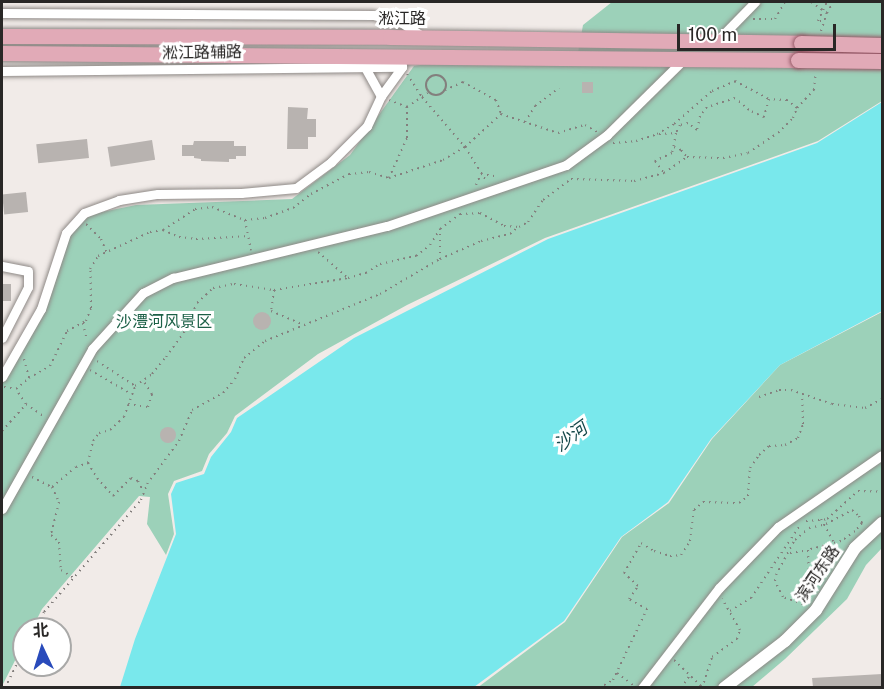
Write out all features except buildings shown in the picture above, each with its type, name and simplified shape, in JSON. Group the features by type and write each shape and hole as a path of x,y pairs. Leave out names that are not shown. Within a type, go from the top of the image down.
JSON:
{"main road":[{"name":"淞江路","path":"2,36 424,37 882,45"},
{"path":"2,53 401,61 686,58 882,61"}],"street":[{"path":"716,42 755,2"},
{"path":"2,13 373,15 402,23 424,37"},
{"path":"2,509 50,420 90,353 104,334 143,293 172,278 387,225 524,181 566,165 603,138 686,58"},
{"path":"362,60 381,96"},
{"name":"淞江路辅路","path":"2,71 362,60"},
{"path":"2,377 41,309 66,233 84,213 119,200 158,194 241,194 296,188 331,162 367,126 401,61"},
{"path":"2,266 28,271 28,287 2,338"},
{"path":"642,687 716,592 778,527 882,455"},
{"name":"滨河东路","path":"724,687 785,641 816,610 855,548 882,523"}],"path":[{"path":"738,18 775,19 785,2"},
{"path":"811,2 827,13 833,2"},
{"path":"822,22 818,21 827,2"},
{"path":"401,61 422,97 465,147 481,174"},
{"path":"428,93 425,84 435,75 444,79 445,90"},
{"path":"41,617 144,493 179,441 192,410 223,393 235,379 243,358 265,341 301,324 380,294 440,259 481,241 510,234 528,222 543,200 571,179 634,181 664,173 687,157 723,158 748,153 778,133 793,118 798,108 788,100 769,99 735,81 712,91 674,124 657,134"},
{"path":"428,93 438,96 445,90 463,82 496,100 501,114"},
{"path":"525,122 535,106 559,87"},
{"path":"406,106 428,93"},
{"path":"381,96 406,106"},
{"path":"664,173 655,161 672,153 680,125 688,123 697,130 700,116 707,107 735,98 755,114 764,117 769,99"},
{"path":"389,178 407,138 406,106"},
{"path":"501,114 558,133 585,125 607,143 622,144 657,134 676,133"},
{"path":"2,386 8,389 16,388 50,366 67,331 83,322 91,308 91,264 98,256 150,232 163,230 195,209 212,207 245,220 284,213 311,194 349,174 369,172 389,178 443,160 465,147 501,114"},
{"path":"674,147 681,150 687,157"},
{"path":"144,493 138,481 131,478 113,496 97,478 88,463 93,441 99,433 110,430 124,417 135,386 152,374 166,357 185,331 197,303 213,288 234,284 274,290 366,273 380,264 416,256 430,245 440,229 460,214 480,213 504,226 519,227"},
{"path":"80,218 101,239 107,253"},
{"path":"245,220 252,257"},
{"path":"440,229 440,259"},
{"path":"163,230 179,237 195,239 249,236"},
{"path":"309,244 348,278"},
{"path":"274,290 272,311 301,324"},
{"path":"83,322 93,358 135,386"},
{"path":"17,352 27,364 29,378"},
{"path":"82,366 131,394"},
{"path":"128,404 141,408 148,407 151,402 152,394 142,379"},
{"path":"16,388 26,404 50,420"},
{"path":"759,397 779,390 791,390 802,396 832,404 865,408 882,399"},
{"path":"599,687 613,680 647,609 629,599 638,586 624,573 640,543 670,556 681,555 690,541 694,510 703,502 739,503 748,496 750,468 759,455 769,446 784,445 798,438 803,424 802,396"},
{"path":"2,431 26,404"},
{"path":"52,487 76,467 88,463"},
{"path":"21,472 52,487 59,502 51,535 59,542 61,570 74,578"},
{"path":"730,610 755,592 800,524 808,519 827,519 858,491 882,492"},
{"path":"790,553 834,542 855,531 862,523 860,516 852,510 846,511 823,525 803,532 795,540 775,581 783,597 803,604 810,597 808,550"},
{"path":"821,519 834,542"},
{"path":"702,687 712,657 737,639 740,630 730,610 716,592"},
{"path":"667,654 691,674 702,687"},
{"path":"5,687 12,673"},
{"path":"617,673 635,687"},
{"path":"681,687 691,674"}],"green space":[{"name":"沙澧河风景区","path":"612,2 882,2 882,101 818,141 545,238 407,305 318,354 235,416 227,433 209,454 202,471 174,481 168,494 174,534 166,555 147,524 150,497 139,496 42,609 38,617 12,617 12,666 2,686 2,384 36,326 70,236 82,222 92,214 136,205 292,199 350,155 414,66 433,63 576,64 583,25"},
{"path":"882,312 882,548 866,565 847,599 785,659 752,687 477,688 565,622 622,537 669,503 712,439 780,365"}],"water":[{"name":"沙河","path":"882,102 882,311 780,365 711,439 668,502 621,537 564,621 474,687 120,687 135,639 176,534 171,494 176,483 204,474 211,457 231,432 237,418 354,338 548,239 817,143"}]}
